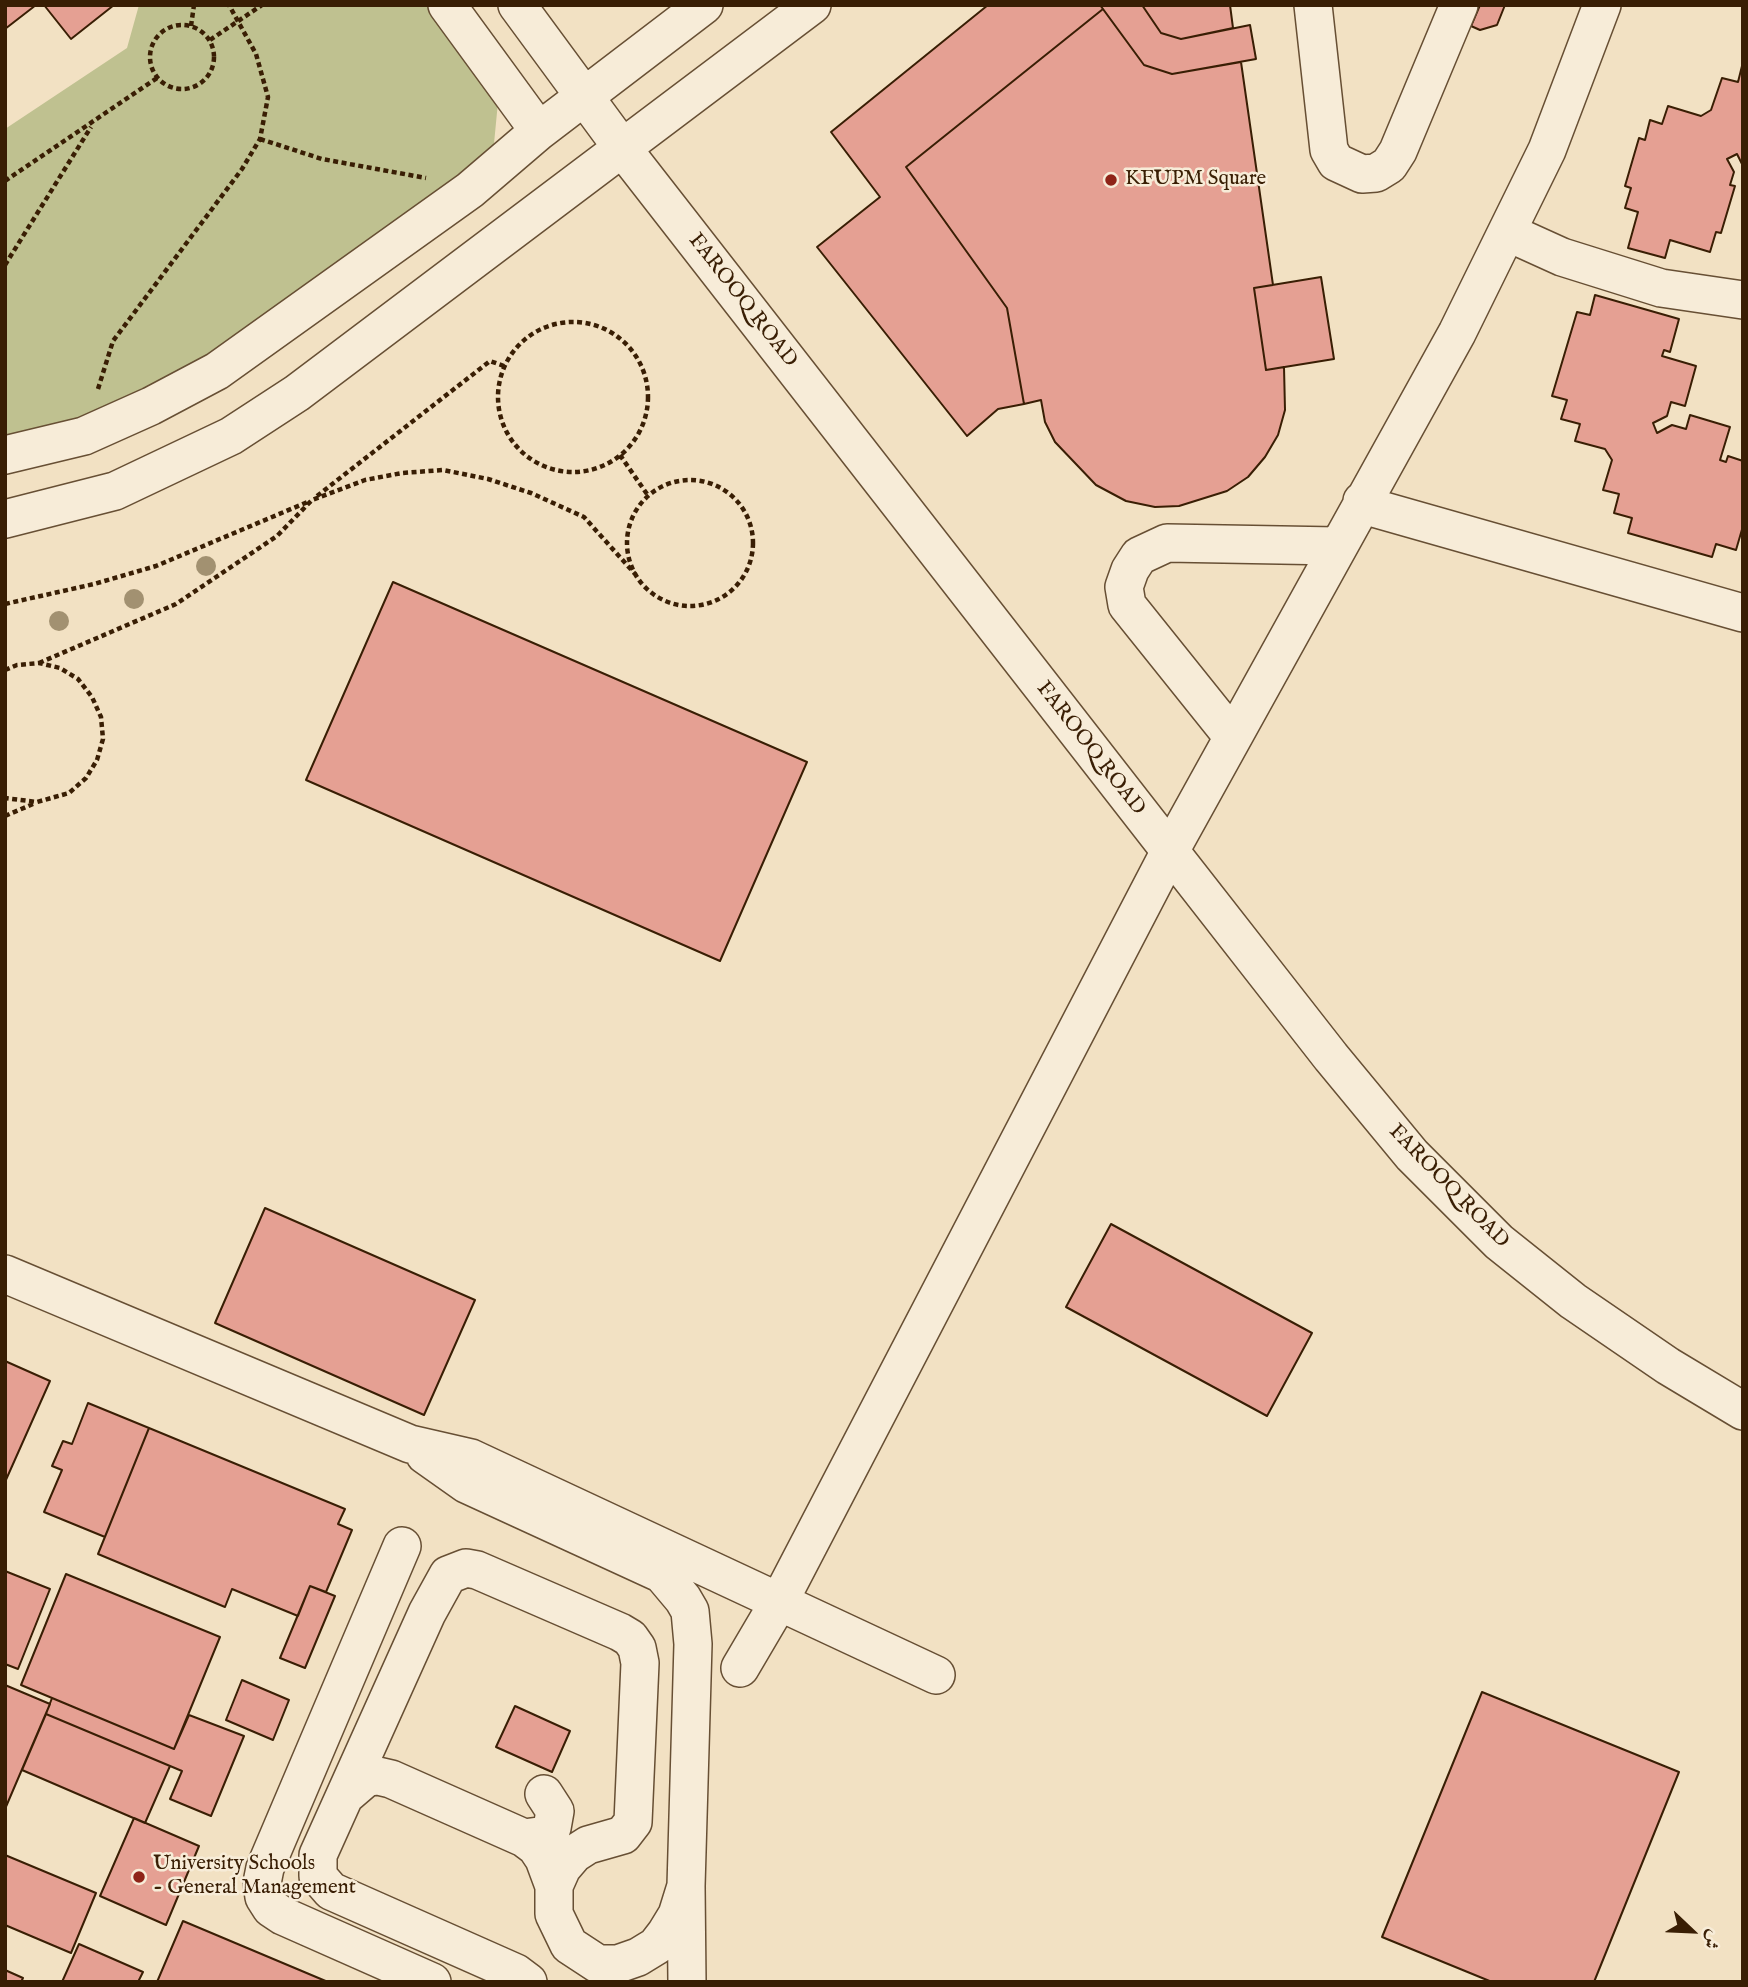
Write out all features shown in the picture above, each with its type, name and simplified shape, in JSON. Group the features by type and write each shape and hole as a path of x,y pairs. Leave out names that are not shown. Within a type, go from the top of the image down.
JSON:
{"street":[{"path":"447,5 539,131"},
{"name":"FAROOQ ROAD","path":"517,5 623,149 1331,1057 1412,1155 1499,1242 1584,1308 1668,1366 1743,1411"},
{"path":"5,455 84,436 151,406 217,371 470,190 539,131 704,5"},
{"path":"5,519 115,491 231,436 297,393 812,5"},
{"path":"1313,5 1329,150 1336,162 1362,174 1377,173 1389,165 1398,151 1459,5"},
{"path":"740,1668 780,1601 1170,851 1337,545 1457,333 1547,150 1602,5"},
{"path":"1508,233 1562,257 1661,288 1743,300"},
{"path":"1362,501 1377,509 1743,613"},
{"path":"1232,736 1127,605 1124,587 1130,570 1139,556 1167,543 1337,545"},
{"path":"5,1274 410,1444 471,1458 936,1675"},
{"path":"410,1444 466,1484 662,1574 690,1611 694,1644 686,1886 687,1982"},
{"path":"402,1546 265,1868 262,1883 264,1897 271,1908 284,1916 432,1982"},
{"path":"528,1982 516,1972 331,1891 318,1876 318,1855 432,1603 448,1575 466,1568 477,1570 621,1632 630,1638 637,1648 640,1663 633,1822 623,1835 588,1846 574,1854 562,1868 554,1886"},
{"path":"345,1795 367,1777 378,1776 524,1838 536,1847 544,1858 554,1886 554,1913 569,1945 598,1964 618,1964 638,1958 656,1946 677,1915 686,1886"},
{"path":"524,1838 546,1835 552,1828 555,1811 544,1794"}],"path":[{"path":"191,26 194,5"},
{"path":"84,436 113,341 242,169 260,139 268,97 256,54 229,5"},
{"path":"210,40 262,5"},
{"path":"191,26 210,40 213,66 204,80 189,89 180,89 172,88 157,78 150,64 155,40 167,28 191,26"},
{"path":"5,181 157,78"},
{"path":"5,265 93,123"},
{"path":"260,139 322,159 402,171 470,190"},
{"path":"557,323 592,324 624,340 638,359 646,381 648,404 642,427 629,447 620,455 588,471 564,472 542,466 522,453 507,435 499,412 498,389 504,366 517,346 536,331 557,323"},
{"path":"39,663 85,641 137,624 176,604 277,536 312,500 490,361 504,366"},
{"path":"620,455 649,497"},
{"path":"5,604 94,584 156,566 365,480 402,473 443,470 488,479 531,493 584,517 648,591 664,601 684,607 703,605 722,598 737,586 748,569 753,550 752,530 746,512 733,496 716,485 698,480 678,481 659,488 633,517 627,537 629,557 636,575"},
{"path":"5,670 17,665 39,663 60,668 78,680 92,697 101,717 103,738 97,760 86,778 69,793 37,802 5,816"},
{"path":"5,797 37,802"}],"green space":[{"path":"139,5 427,5 498,102 493,154 254,334 130,405 5,442 5,129 127,48"}],"building":[{"path":"5,5 36,5 5,29"},
{"path":"44,5 114,5 71,39"},
{"path":"988,5 1100,5 1103,9 906,167 1007,308 1024,404 998,409 967,436 817,247 880,197 831,132"},
{"path":"1100,5 1142,5 1161,33 1181,39 1250,25 1256,59 1172,74 1144,65"},
{"path":"1142,5 1230,5 1233,28 1181,39 1161,33"},
{"path":"1480,5 1505,5 1497,25 1480,30 1471,26"},
{"path":"1103,9 1144,65 1172,74 1241,62 1273,285 1254,288 1266,370 1284,367 1285,410 1278,435 1265,457 1248,477 1227,491 1179,506 1155,507 1126,501 1096,485 1055,442 1045,422 1041,400 1024,404 1007,308 906,167"},
{"path":"1742,66 1743,166 1737,154 1727,159 1734,172 1730,185 1735,186 1721,233 1716,232 1710,252 1670,240 1665,258 1628,248 1638,212 1625,208 1631,188 1625,186 1639,138 1645,140 1650,120 1662,124 1668,106 1701,116 1711,110 1722,78 1738,82"},
{"path":"1321,277 1334,359 1266,370 1254,288"},
{"path":"1595,295 1679,319 1670,352 1664,350 1662,356 1696,366 1685,406 1671,402 1667,416 1653,423 1657,433 1672,425 1686,429 1690,415 1730,427 1720,460 1726,462 1728,456 1743,461 1743,526 1736,550 1716,544 1712,557 1628,533 1632,518 1614,513 1619,494 1603,490 1612,460 1605,449 1575,441 1580,424 1561,419 1567,400 1552,396 1577,312 1590,315"},
{"path":"393,582 807,762 720,961 306,780"},
{"path":"265,1208 475,1300 424,1415 215,1323"},
{"path":"1111,1224 1312,1333 1267,1416 1066,1307"},
{"path":"5,1361 50,1381 5,1482"},
{"path":"88,1403 149,1428 105,1537 44,1512 62,1470 52,1466 63,1441 72,1444"},
{"path":"149,1428 345,1509 338,1524 352,1530 326,1592 310,1586 298,1616 232,1589 225,1607 98,1554"},
{"path":"5,1571 50,1589 18,1669 5,1664"},
{"path":"66,1574 220,1637 174,1749 21,1685"},
{"path":"310,1586 335,1596 305,1668 280,1658"},
{"path":"242,1680 289,1700 273,1740 226,1720"},
{"path":"5,1685 50,1704 5,1809"},
{"path":"1482,1692 1679,1772 1594,1982 1492,1982 1382,1937"},
{"path":"52,1698 174,1749 189,1715 244,1736 211,1816 170,1799 182,1771 46,1714"},
{"path":"515,1706 570,1731 552,1772 496,1747"},
{"path":"46,1714 170,1766 145,1823 22,1770"},
{"path":"134,1818 199,1846 166,1925 100,1896"},
{"path":"5,1855 96,1893 71,1953 5,1925"},
{"path":"183,1921 328,1982 157,1982"},
{"path":"79,1944 143,1972 138,1982 62,1982"},
{"path":"5,1970 23,1978 21,1982 5,1982"}],"place":[{"name":"KFUPM Square","path":"1111,180"},
{"name":"University Schools - General Management","path":"139,1877"}]}
